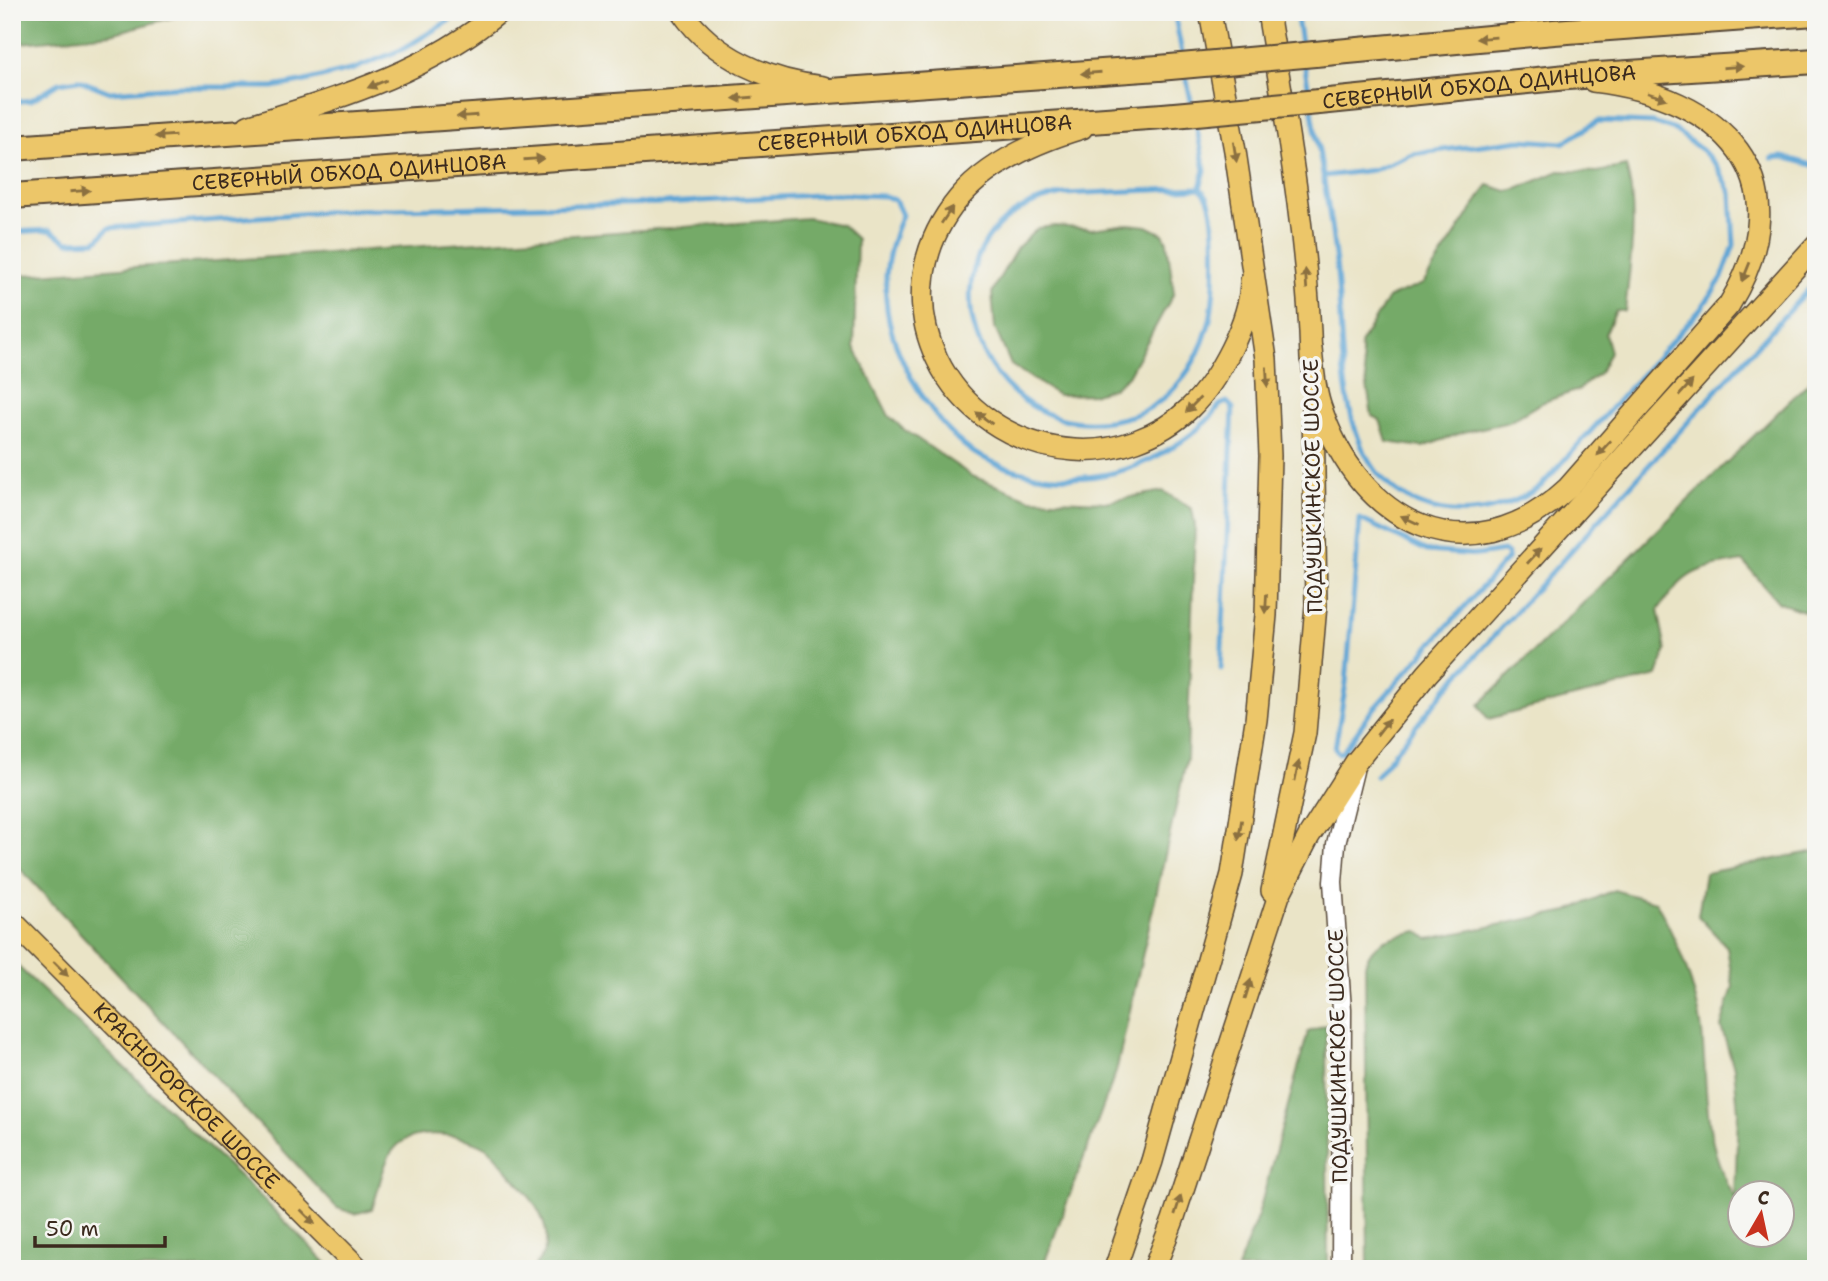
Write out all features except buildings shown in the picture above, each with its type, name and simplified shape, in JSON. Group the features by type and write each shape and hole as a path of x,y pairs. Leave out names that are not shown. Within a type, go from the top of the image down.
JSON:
{"highway":[{"path":"12,148 1159,68 1553,32 1816,13"},
{"name":"СЕВЕРНЫЙ ОБХОД ОДИНЦОВА","path":"12,196 1114,120 1567,77 1816,61"}],"main road":[{"path":"233,131 352,93 413,69 461,42 499,12"},
{"path":"682,12 695,31 738,62 815,86 860,90"},
{"path":"1115,1269 1152,1161 1232,874 1256,720 1266,615 1270,456 1266,359 1210,12"},
{"name":"ПОДУШКИНСКОЕ ШОССЕ","path":"1258,958 1305,733 1315,605 1311,348 1292,158 1268,12"},
{"path":"1553,32 1650,12"},
{"path":"1311,348 1319,403 1342,457 1360,483 1382,505 1406,520 1433,530 1455,534 1498,530 1537,513 1568,488 1729,305 1748,269 1758,227 1758,208 1750,171 1739,151 1725,132 1707,117 1659,96 1567,77"},
{"path":"1114,120 1051,137 1000,164 960,197 941,225 925,275 923,313 941,368 964,401 1006,431 1054,448 1089,451 1108,449 1155,433 1196,403 1226,359 1251,288 1251,254"},
{"path":"1154,1269 1178,1207 1279,895 1299,855 1356,762 1427,674 1816,245"},
{"name":"КРАСНОГОРСКОЕ ШОССЕ","path":"12,921 359,1269"}],"street":[{"name":"ПОДУШКИНСКОЕ ШОССЕ","path":"1341,1269 1342,1010 1334,882 1336,845 1356,762"}],"green space":[{"path":"12,12 193,12 111,34 12,44"},
{"path":"1626,166 1633,220 1625,311 1616,311 1605,334 1610,352 1600,372 1578,390 1541,403 1509,422 1464,432 1423,447 1387,442 1380,420 1372,416 1360,344 1388,298 1423,284 1488,185 1507,191 1559,171 1598,172"},
{"path":"808,218 842,225 857,239 854,347 889,416 902,428 972,476 1031,499 1105,502 1163,491 1192,509 1195,525 1187,758 1116,1072 1042,1269 532,1269 542,1256 546,1244 546,1231 535,1205 487,1148 478,1143 443,1135 431,1134 408,1139 393,1150 385,1165 372,1209 355,1214 337,1208 12,860 12,276"},
{"path":"1128,224 1147,226 1163,234 1167,242 1174,293 1128,376 1113,388 1095,394 1058,395 1011,365 995,328 992,293 1017,248 1038,228 1055,226 1091,229"},
{"path":"1816,375 1816,615 1779,603 1743,561 1703,569 1685,579 1658,610 1666,650 1657,676 1488,719 1479,705"},
{"path":"1816,851 1816,1269 1368,1269 1365,964 1369,955 1379,944 1400,935 1418,931 1428,939 1568,911 1614,890 1656,902 1685,965 1696,999 1702,1032 1708,1117 1717,1157 1727,1183 1727,1250 1797,1250 1797,1180 1736,1180 1738,1111 1734,1068 1721,1027 1733,987 1727,947 1698,916 1705,873"},
{"path":"12,961 259,1195 332,1269 12,1269"},
{"path":"1326,1025 1328,1269 1237,1269 1258,1215 1308,1032"}],"waterway":[{"path":"12,102 31,100 59,83 79,80 110,92 177,87 273,87 301,82 354,69 403,49 463,12"},
{"path":"1174,12 1183,58"},
{"path":"1296,12 1302,49"},
{"path":"1304,62 1310,97"},
{"path":"1185,71 1192,106"},
{"path":"1312,111 1334,244 1348,403 1362,447 1377,472 1396,491 1417,504 1441,511 1492,509 1517,500 1541,486 1701,309 1722,278 1734,245 1731,193 1716,165 1703,151 1675,130 1653,123 1598,121 1563,143 1521,140 1412,154 1373,170 1324,176"},
{"path":"1195,119 1205,170 1200,188"},
{"path":"1772,158 1783,157 1816,166"},
{"path":"1200,188 1208,199 1212,212 1214,283 1211,316 1197,356 1170,393 1158,403 1131,416 1077,421 1032,406 997,375 976,335 971,291 982,249 1012,215 1064,194 1200,188"},
{"path":"12,232 50,230 68,242 96,241 109,228 352,210 663,203 837,194 884,196 895,200 902,215 887,264 886,288 887,311 900,356 911,378 941,422 954,437 976,454 1021,472 1044,476 1068,478 1115,472 1137,465 1177,445 1208,420 1220,405 1227,402 1233,408 1221,669"},
{"path":"1376,776 1445,690 1816,281"},
{"path":"1360,519 1427,551 1478,555 1503,551 1508,554 1507,559 1370,713 1343,752 1338,753 1335,748 1346,683 1360,519"}]}
